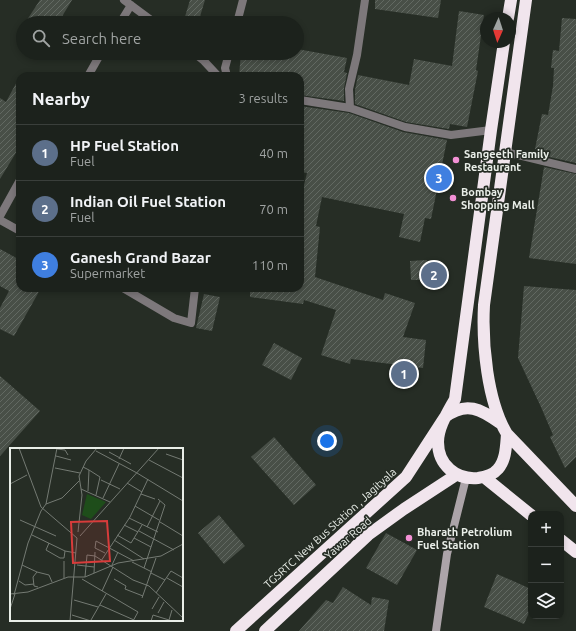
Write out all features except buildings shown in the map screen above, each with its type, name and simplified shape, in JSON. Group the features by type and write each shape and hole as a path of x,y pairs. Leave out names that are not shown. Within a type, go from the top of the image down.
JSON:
{"highway":[{"path":"509,12 511,0"},
{"path":"526,0 484,305 483,326 485,356 500,422 507,434 576,506"},
{"path":"503,48 456,399 445,417 438,441 439,451 444,464 461,477 484,477 494,472 502,463 506,449 507,434"},
{"path":"445,417 453,410 476,408 500,422"},
{"name":"TGSRTC New Bus Station , Jagityala","path":"236,631 406,477 445,417"},
{"name":"Yawar Road","path":"265,631 368,534 404,509 461,477"},
{"path":"484,477 528,513"},
{"path":"564,542 576,552"}],"main road":[{"path":"436,631 447,554 461,477"}],"street":[{"path":"124,0 146,16"},
{"path":"239,16 243,0"},
{"path":"350,108 350,89 358,55 365,0"},
{"path":"124,16 131,5"},
{"path":"90,72 97,60"},
{"path":"203,60 214,72"},
{"path":"226,72 225,68 227,60"},
{"path":"304,101 350,108 405,127 451,135 491,130"},
{"path":"505,152 576,169"},
{"path":"0,216 16,187"},
{"path":"0,220 16,229"},
{"path":"130,292 174,318 191,323 195,292"}],"place":[{"name":"Sangeeth Family Restaurant","path":"456,160"},
{"name":"Ganesh Grand Bazar","path":"439,178"},
{"name":"Bombay Shopping Mall","path":"453,198"},
{"name":"Indian Oil Fuel Station","path":"434,275"},
{"name":"HP Fuel Station","path":"404,374"},
{"name":"Bharath Petrolium Fuel Station","path":"409,538"}]}
